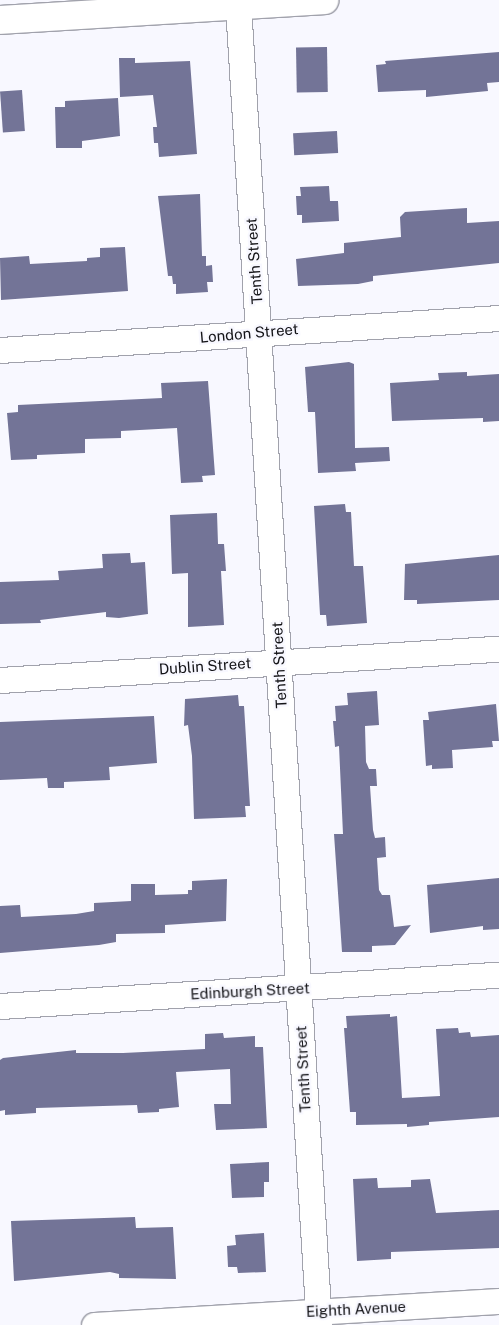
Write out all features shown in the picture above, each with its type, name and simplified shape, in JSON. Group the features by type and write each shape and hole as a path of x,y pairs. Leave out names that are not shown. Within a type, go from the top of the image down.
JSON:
{"main road":[{"path":"0,20 324,0"}],"street":[{"name":"Tenth Street","path":"238,5 318,1318"},
{"name":"London Street","path":"0,350 499,318"},
{"name":"Dublin Street","path":"0,680 499,649"},
{"name":"Edinburgh Street","path":"0,1006 499,976"},
{"name":"Eighth Avenue","path":"94,1325 318,1318 499,1301"}],"building":[{"path":"327,47 328,92 297,93 296,48"},
{"path":"499,52 499,82 487,83 488,91 426,97 426,90 378,92 376,65 386,64 385,61"},
{"path":"119,58 135,58 135,63 190,61 197,154 159,157 158,143 154,143 153,127 157,127 153,95 120,97"},
{"path":"22,90 25,131 3,132 0,92"},
{"path":"118,98 120,136 82,141 82,148 56,148 55,107 65,107 65,101"},
{"path":"337,131 338,153 294,155 293,133"},
{"path":"329,186 330,201 338,201 339,221 302,223 302,215 297,215 296,196 301,196 300,187"},
{"path":"200,194 202,256 206,256 206,266 212,265 213,282 207,282 208,292 176,294 176,284 173,284 172,276 168,276 158,196"},
{"path":"467,208 467,223 499,221 499,263 373,276 373,281 358,284 298,286 296,259 344,253 344,243 401,237 400,217 405,212"},
{"path":"125,247 128,291 1,300 0,258 29,256 30,264 87,261 87,258 100,257 100,248"},
{"path":"349,362 354,364 355,448 389,447 390,461 355,463 356,471 318,473 315,412 308,412 305,367"},
{"path":"467,372 467,376 499,374 499,421 483,422 483,418 392,421 390,383 439,380 438,373"},
{"path":"208,381 215,475 202,476 203,482 181,483 177,428 121,431 121,438 85,439 85,453 37,455 37,459 11,460 7,413 18,412 18,405 162,398 161,383"},
{"path":"345,504 346,512 351,512 354,566 363,566 367,623 327,626 326,615 320,615 314,506"},
{"path":"217,513 218,544 224,544 226,571 221,571 224,625 188,627 188,573 172,574 170,515"},
{"path":"130,553 131,563 145,562 148,614 119,618 106,617 106,612 40,620 41,623 0,624 0,582 59,580 58,571 103,568 102,554"},
{"path":"499,555 499,600 417,604 417,600 404,600 405,564"},
{"path":"377,691 379,725 365,726 366,762 369,769 376,769 377,786 370,786 373,830 375,838 385,837 386,857 377,858 379,890 382,895 390,895 394,927 411,925 395,945 372,946 372,952 342,952 334,834 343,834 339,746 335,747 333,721 336,721 335,706 348,705 347,693"},
{"path":"238,695 239,706 244,706 250,806 245,806 246,817 194,819 192,756 188,725 184,726 185,699"},
{"path":"496,704 499,741 492,741 493,747 452,750 453,768 432,769 432,765 426,766 423,720 429,720 428,712"},
{"path":"154,716 157,763 109,767 110,780 64,782 64,788 48,788 47,778 0,780 0,722"},
{"path":"499,878 499,929 483,930 483,926 430,933 427,885"},
{"path":"227,879 226,921 165,925 165,933 116,934 116,942 99,945 0,953 0,906 20,905 21,917 76,914 94,911 94,903 131,901 131,884 155,884 155,895 188,894 188,890 192,890 192,881"},
{"path":"390,1014 390,1017 397,1016 402,1098 440,1096 436,1029 458,1028 459,1033 470,1032 471,1037 499,1035 499,1117 429,1122 429,1125 407,1127 407,1124 356,1125 356,1112 350,1112 344,1028 347,1028 346,1016"},
{"path":"223,1033 224,1038 255,1036 255,1047 263,1047 267,1128 216,1130 214,1104 231,1104 230,1069 176,1072 179,1107 159,1109 159,1112 138,1113 137,1105 36,1108 36,1113 5,1115 5,1110 0,1111 0,1060 3,1058 76,1050 76,1053 123,1053 205,1049 205,1034"},
{"path":"269,1162 269,1182 264,1182 264,1197 232,1198 230,1164"},
{"path":"377,1178 378,1188 411,1187 411,1180 430,1179 436,1213 499,1210 499,1248 391,1252 391,1259 357,1261 353,1179"},
{"path":"135,1217 136,1228 173,1227 176,1279 119,1278 119,1274 110,1272 14,1281 11,1221"},
{"path":"264,1233 266,1272 238,1273 237,1267 228,1267 227,1246 236,1245 235,1235"}]}
